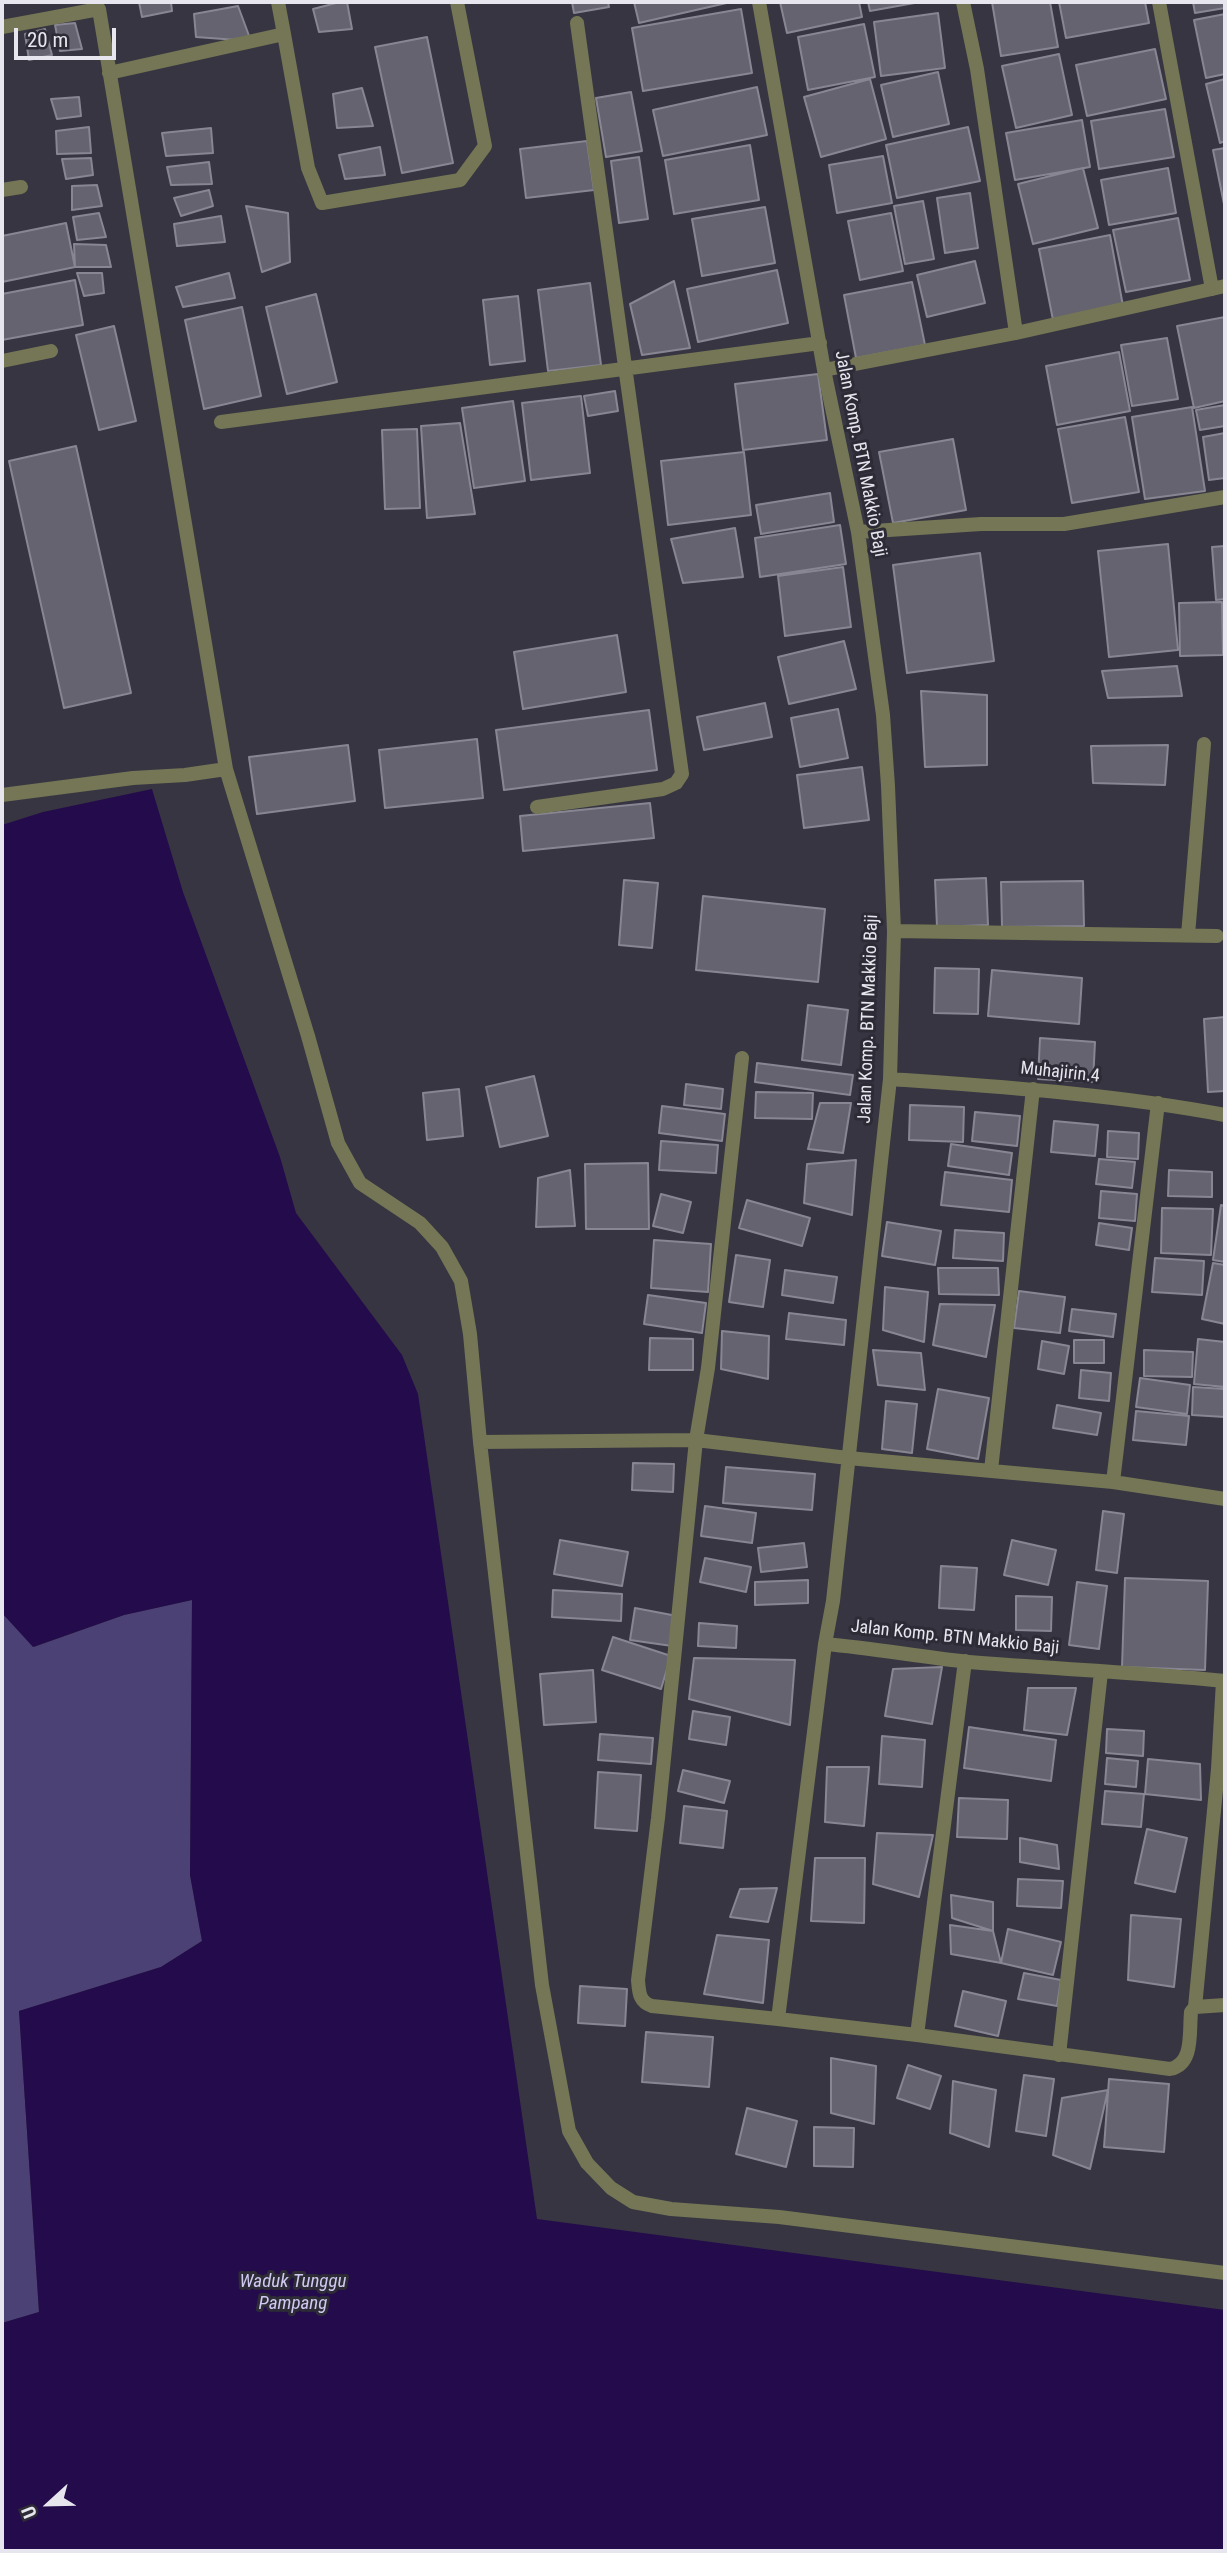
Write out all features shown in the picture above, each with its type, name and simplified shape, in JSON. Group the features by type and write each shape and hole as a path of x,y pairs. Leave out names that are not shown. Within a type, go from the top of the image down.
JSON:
{"street":[{"path":"278,2 308,168 322,203 460,180 485,146 457,2"},
{"name":"Jalan Komp. BTN Makkio Baji","path":"759,2 824,370 858,532 883,715 894,931 890,1079 833,1601 825,1644 868,1647 965,1661 1178,1675 1224,1681"},
{"path":"963,2 977,69 1016,333"},
{"path":"824,370 1016,333 1219,288 1159,2"},
{"path":"2,27 98,5 226,769 301,1010 338,1143 360,1182 421,1223 442,1247 461,1282 470,1334 542,1985 569,2131 587,2163 611,2188 633,2202 671,2209 779,2217 1225,2273"},
{"path":"537,807 663,789 676,783 682,774 577,23"},
{"path":"109,72 284,34"},
{"path":"2,190 21,187"},
{"path":"222,422 820,343"},
{"path":"2,361 51,351"},
{"path":"858,532 981,524 1064,524 1225,497"},
{"path":"1188,935 1204,744"},
{"path":"2,795 226,769"},
{"path":"894,931 1217,936"},
{"path":"743,1058 708,1368 696,1440 658,1818 638,1980 639,1994 646,2004 917,2035 1170,2069 1180,2067 1187,2059 1191,2012 1195,2007 1224,1681"},
{"name":"Muhajirin.4","path":"890,1079 1033,1089 1158,1102 1225,1115"},
{"path":"991,1470 1033,1089"},
{"path":"1113,1482 1158,1102"},
{"path":"480,1442 696,1440 848,1458 1113,1482 1225,1499"},
{"path":"778,2019 825,1644"},
{"path":"917,2035 965,1661"},
{"path":"1059,2054 1101,1672"},
{"path":"1195,2007 1225,2005"}],"shaded area":[{"path":"192,1600 190,1875 202,1941 161,1967 19,2011 39,2312 2,2323 2,1613 34,1647 124,1615"}],"water":[{"name":"Waduk Tunggu Pampang","path":"152,789 183,892 280,1157 296,1213 402,1355 418,1394 537,2219 1225,2310 1225,2551 2,2551 2,2323 39,2312 19,2011 161,1967 202,1941 190,1875 192,1600 124,1615 33,1647 2,1613 2,825 43,812"}],"building":[{"path":"139,2 171,2 172,11 142,17"},
{"path":"347,2 352,29 319,32 313,9"},
{"path":"572,2 608,2 609,7 574,13"},
{"path":"634,2 731,2 639,23"},
{"path":"780,2 859,2 862,17 787,33"},
{"path":"868,2 920,2 870,11"},
{"path":"992,2 1050,2 1058,47 1001,56"},
{"path":"1059,2 1145,2 1149,23 1066,38"},
{"path":"1193,2 1225,2 1225,8 1195,13"},
{"path":"238,6 251,41 196,37 194,14"},
{"path":"741,9 752,73 643,91 632,28"},
{"path":"938,13 945,68 881,76 874,22"},
{"path":"1225,14 1225,74 1206,78 1194,20"},
{"path":"75,23 82,49 60,51 55,25"},
{"path":"864,24 875,77 808,90 798,37"},
{"path":"45,29 52,55 29,60 25,34"},
{"path":"427,37 453,163 402,173 375,47"},
{"path":"1155,49 1166,99 1087,116 1076,65"},
{"path":"1059,54 1072,115 1016,128 1002,66"},
{"path":"938,72 949,124 893,137 881,85"},
{"path":"870,79 886,139 821,157 804,97"},
{"path":"1225,79 1225,141 1220,143 1206,84"},
{"path":"757,87 767,135 663,156 653,110"},
{"path":"362,88 373,126 337,128 333,94"},
{"path":"631,92 642,151 606,157 596,98"},
{"path":"79,97 81,116 57,119 51,99"},
{"path":"1165,109 1174,157 1099,169 1091,121"},
{"path":"1082,120 1090,167 1015,180 1006,133"},
{"path":"89,127 91,153 57,154 56,131"},
{"path":"968,127 980,181 897,198 886,145"},
{"path":"211,128 213,153 166,156 162,133"},
{"path":"587,141 594,190 526,198 520,149"},
{"path":"750,145 759,200 674,214 665,160"},
{"path":"380,147 385,175 345,179 339,155"},
{"path":"1225,148 1225,204 1224,204 1213,150"},
{"path":"883,156 892,203 837,213 829,165"},
{"path":"639,157 648,219 619,223 611,161"},
{"path":"91,158 93,175 66,179 62,159"},
{"path":"209,162 212,184 171,185 167,167"},
{"path":"1083,168 1098,228 1033,244 1018,184"},
{"path":"1168,168 1176,213 1109,225 1101,180"},
{"path":"97,185 102,206 72,210 72,186"},
{"path":"209,190 213,206 181,216 174,198"},
{"path":"970,193 978,248 945,253 937,198"},
{"path":"923,201 934,259 905,264 894,206"},
{"path":"246,206 288,213 290,262 262,272"},
{"path":"765,207 775,263 702,276 692,219"},
{"path":"99,213 106,237 77,240 73,217"},
{"path":"891,213 903,271 860,280 848,221"},
{"path":"221,216 225,242 177,246 174,224"},
{"path":"1178,218 1190,280 1126,292 1113,230"},
{"path":"66,223 75,267 2,282 2,236"},
{"path":"1110,235 1123,306 1053,320 1039,249"},
{"path":"74,244 106,245 111,267 75,267"},
{"path":"975,261 985,303 927,317 917,275"},
{"path":"777,270 788,323 698,342 687,289"},
{"path":"77,273 102,273 104,293 84,296"},
{"path":"229,273 235,298 183,307 176,287"},
{"path":"75,280 83,325 2,340 2,294"},
{"path":"674,281 690,348 642,355 630,304"},
{"path":"912,282 925,345 856,358 844,295"},
{"path":"590,283 601,365 548,371 538,290"},
{"path":"316,294 337,382 287,394 266,307"},
{"path":"518,296 525,361 490,365 483,300"},
{"path":"242,307 261,396 204,409 185,320"},
{"path":"1225,317 1225,401 1194,408 1177,326"},
{"path":"114,326 136,421 99,430 76,335"},
{"path":"1167,338 1178,399 1132,406 1121,345"},
{"path":"1119,352 1130,411 1057,425 1046,366"},
{"path":"818,374 827,440 743,450 735,384"},
{"path":"615,391 618,411 588,416 584,396"},
{"path":"581,396 590,473 531,480 522,403"},
{"path":"513,401 525,481 474,488 462,408"},
{"path":"1225,405 1225,426 1200,430 1196,410"},
{"path":"1192,407 1205,491 1145,499 1132,417"},
{"path":"1125,417 1139,492 1072,503 1058,429"},
{"path":"460,423 475,514 427,518 421,426"},
{"path":"417,429 420,508 385,509 382,430"},
{"path":"1225,433 1225,478 1209,480 1203,437"},
{"path":"953,439 966,510 893,523 879,452"},
{"path":"76,446 131,693 64,708 9,461"},
{"path":"744,452 751,515 668,525 661,461"},
{"path":"830,493 834,522 761,534 756,505"},
{"path":"840,525 846,564 760,577 755,538"},
{"path":"735,528 743,577 683,583 671,539"},
{"path":"1168,544 1178,650 1109,657 1098,551"},
{"path":"1225,546 1225,599 1216,600 1212,547"},
{"path":"980,553 994,661 907,673 893,565"},
{"path":"843,567 851,627 785,636 778,576"},
{"path":"1222,602 1223,655 1180,656 1179,603"},
{"path":"617,635 626,692 523,709 514,652"},
{"path":"844,641 856,689 789,704 778,657"},
{"path":"1177,666 1182,696 1108,698 1102,671"},
{"path":"921,691 987,695 987,765 925,767"},
{"path":"765,703 772,737 704,750 697,717"},
{"path":"838,709 848,758 800,767 791,718"},
{"path":"649,710 657,770 504,790 496,730"},
{"path":"477,739 483,798 385,808 379,750"},
{"path":"348,745 355,801 257,814 249,757"},
{"path":"1168,745 1165,785 1093,783 1091,746"},
{"path":"862,767 869,820 804,828 797,775"},
{"path":"650,803 654,838 523,851 520,816"},
{"path":"986,878 988,925 937,927 935,880"},
{"path":"624,880 658,883 652,948 619,945"},
{"path":"1083,881 1084,926 1002,927 1001,882"},
{"path":"703,896 825,909 818,982 696,970"},
{"path":"935,968 979,969 978,1014 934,1013"},
{"path":"992,970 1082,978 1079,1024 988,1016"},
{"path":"808,1005 848,1010 841,1065 802,1060"},
{"path":"1225,1017 1225,1091 1208,1092 1204,1019"},
{"path":"1040,1038 1095,1042 1093,1082 1038,1079"},
{"path":"757,1063 853,1075 850,1095 755,1082"},
{"path":"534,1076 548,1136 500,1147 486,1087"},
{"path":"686,1084 723,1089 721,1109 684,1105"},
{"path":"459,1089 463,1136 427,1140 423,1093"},
{"path":"756,1092 813,1093 812,1119 755,1118"},
{"path":"820,1103 851,1103 843,1153 808,1149"},
{"path":"910,1105 964,1107 963,1142 909,1140"},
{"path":"662,1106 725,1114 722,1141 659,1133"},
{"path":"975,1112 1020,1116 1017,1146 972,1141"},
{"path":"1054,1121 1098,1125 1095,1156 1051,1152"},
{"path":"1108,1131 1139,1133 1138,1159 1107,1157"},
{"path":"661,1141 718,1145 716,1173 659,1170"},
{"path":"951,1144 1012,1153 1009,1175 948,1166"},
{"path":"1099,1159 1135,1162 1132,1188 1096,1184"},
{"path":"856,1160 852,1215 804,1203 807,1164"},
{"path":"648,1163 649,1229 586,1229 585,1164"},
{"path":"570,1170 575,1226 536,1227 538,1178"},
{"path":"1169,1170 1212,1172 1212,1197 1168,1196"},
{"path":"945,1172 1012,1180 1009,1212 941,1205"},
{"path":"1101,1191 1137,1194 1135,1221 1099,1218"},
{"path":"661,1194 691,1202 683,1233 653,1226"},
{"path":"747,1200 810,1218 802,1246 739,1228"},
{"path":"1221,1205 1225,1206 1225,1262 1213,1260"},
{"path":"1162,1208 1213,1209 1211,1255 1161,1253"},
{"path":"887,1222 941,1231 935,1265 882,1256"},
{"path":"1099,1223 1132,1228 1129,1250 1096,1245"},
{"path":"955,1230 1004,1233 1003,1261 953,1258"},
{"path":"654,1240 711,1244 708,1292 651,1288"},
{"path":"736,1255 770,1260 763,1307 729,1302"},
{"path":"1155,1258 1204,1261 1202,1295 1152,1292"},
{"path":"1213,1263 1225,1265 1225,1324 1202,1319"},
{"path":"938,1268 998,1268 999,1295 939,1294"},
{"path":"785,1270 837,1277 833,1303 782,1295"},
{"path":"885,1287 928,1292 924,1342 883,1330"},
{"path":"1019,1291 1065,1297 1060,1333 1014,1328"},
{"path":"648,1295 706,1303 702,1333 644,1324"},
{"path":"940,1304 995,1305 986,1357 933,1345"},
{"path":"1072,1309 1116,1314 1113,1337 1069,1331"},
{"path":"789,1313 846,1320 844,1345 786,1339"},
{"path":"722,1331 769,1336 768,1379 721,1369"},
{"path":"650,1338 693,1339 693,1370 649,1370"},
{"path":"1198,1339 1225,1342 1225,1387 1194,1384"},
{"path":"1074,1340 1104,1340 1104,1363 1074,1363"},
{"path":"1042,1341 1069,1346 1064,1374 1038,1369"},
{"path":"873,1350 921,1353 925,1390 878,1385"},
{"path":"1144,1350 1193,1352 1192,1377 1144,1376"},
{"path":"1081,1370 1111,1373 1109,1401 1079,1398"},
{"path":"1140,1378 1190,1385 1187,1414 1136,1407"},
{"path":"1193,1387 1225,1389 1225,1417 1192,1415"},
{"path":"938,1389 989,1398 978,1459 927,1449"},
{"path":"886,1401 917,1404 912,1453 882,1449"},
{"path":"1057,1405 1101,1413 1097,1435 1053,1428"},
{"path":"1136,1411 1189,1416 1186,1445 1133,1440"},
{"path":"633,1463 674,1464 673,1492 632,1490"},
{"path":"726,1467 815,1474 812,1510 723,1503"},
{"path":"705,1506 756,1513 752,1543 701,1536"},
{"path":"1103,1511 1124,1514 1117,1573 1096,1570"},
{"path":"560,1540 628,1552 622,1586 554,1574"},
{"path":"1012,1540 1056,1550 1048,1585 1004,1575"},
{"path":"804,1543 807,1567 761,1572 758,1548"},
{"path":"705,1558 751,1567 746,1592 700,1582"},
{"path":"941,1566 977,1568 974,1610 939,1608"},
{"path":"1125,1578 1208,1581 1205,1670 1122,1667"},
{"path":"808,1580 808,1603 755,1605 755,1582"},
{"path":"1077,1582 1107,1586 1099,1649 1069,1645"},
{"path":"553,1590 622,1594 621,1621 552,1617"},
{"path":"1016,1596 1052,1597 1051,1631 1016,1630"},
{"path":"635,1608 677,1616 672,1646 630,1640"},
{"path":"699,1623 737,1626 736,1648 698,1646"},
{"path":"613,1637 671,1656 661,1689 602,1670"},
{"path":"694,1658 795,1660 790,1725 689,1699"},
{"path":"942,1667 932,1724 885,1716 893,1669"},
{"path":"593,1670 596,1722 544,1725 540,1674"},
{"path":"1028,1688 1076,1688 1067,1735 1024,1730"},
{"path":"693,1711 730,1717 726,1745 689,1739"},
{"path":"969,1727 1056,1740 1051,1781 964,1768"},
{"path":"1107,1729 1144,1731 1143,1756 1106,1753"},
{"path":"600,1734 653,1738 651,1764 598,1760"},
{"path":"882,1736 925,1740 922,1787 879,1784"},
{"path":"1107,1758 1138,1761 1136,1787 1105,1784"},
{"path":"1148,1759 1200,1764 1201,1800 1145,1794"},
{"path":"827,1767 869,1767 864,1826 825,1822"},
{"path":"683,1770 730,1781 724,1803 678,1791"},
{"path":"598,1772 641,1775 637,1831 595,1828"},
{"path":"1105,1791 1144,1794 1141,1827 1102,1824"},
{"path":"959,1798 1008,1800 1007,1839 957,1837"},
{"path":"684,1806 727,1811 723,1848 680,1843"},
{"path":"1147,1829 1187,1838 1175,1892 1135,1883"},
{"path":"877,1833 933,1835 919,1897 873,1884"},
{"path":"1020,1838 1057,1845 1059,1869 1020,1862"},
{"path":"815,1858 865,1858 864,1923 811,1921"},
{"path":"1018,1879 1063,1881 1061,1908 1017,1906"},
{"path":"777,1888 768,1922 730,1917 740,1889"},
{"path":"951,1895 993,1902 993,1931 952,1918"},
{"path":"1131,1915 1181,1919 1174,1987 1128,1980"},
{"path":"950,1925 993,1931 1001,1963 951,1954"},
{"path":"1008,1929 1061,1942 1053,1975 1001,1963"},
{"path":"717,1935 769,1940 763,2003 704,1994"},
{"path":"1024,1973 1061,1980 1057,2006 1018,1999"},
{"path":"580,1986 627,1989 625,2026 578,2023"},
{"path":"963,1991 1006,2001 998,2036 955,2026"},
{"path":"646,2032 713,2037 709,2087 642,2082"},
{"path":"831,2058 876,2066 874,2124 831,2113"},
{"path":"908,2065 941,2076 930,2109 897,2098"},
{"path":"1024,2075 1054,2079 1046,2136 1016,2131"},
{"path":"1109,2079 1169,2084 1164,2152 1104,2147"},
{"path":"953,2081 996,2090 989,2147 950,2133"},
{"path":"1108,2090 1090,2169 1053,2155 1062,2098"},
{"path":"747,2108 797,2121 786,2167 736,2154"},
{"path":"814,2127 854,2128 853,2167 814,2166"}]}
